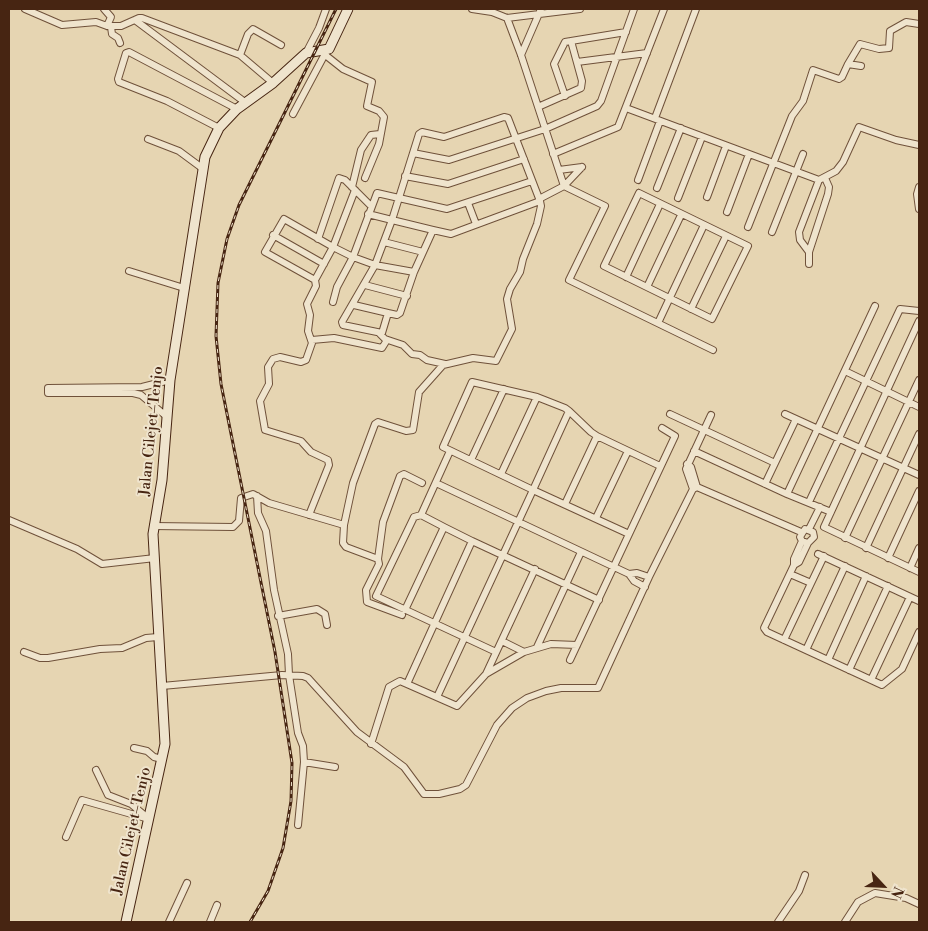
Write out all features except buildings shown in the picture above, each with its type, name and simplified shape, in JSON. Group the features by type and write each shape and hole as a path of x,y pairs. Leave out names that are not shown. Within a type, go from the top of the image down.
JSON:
{"main road":[{"path":"306,53 325,53 348,9"},
{"name":"Jalan Cilejet–Tenjo","path":"126,922 162,759 166,732 158,637 154,526 162,480 170,380 202,168 208,149 219,128 237,109 273,83 306,53"}],"street":[{"path":"25,9 62,25 96,22 109,26 125,25 142,18 240,55 273,83"},
{"path":"104,9 111,17 109,26 112,34 118,38 120,43"},
{"path":"306,53 326,9"},
{"path":"472,9 492,12 506,18 540,12 580,9"},
{"path":"413,153 449,160 545,129 599,104 634,9"},
{"path":"553,154 618,127 664,9"},
{"path":"638,180 696,9"},
{"path":"521,55 540,12"},
{"path":"506,18 521,55 564,186 605,206 569,280 713,350"},
{"path":"135,20 246,103"},
{"path":"748,226 792,116 803,101 813,70 839,79 842,78 860,44 879,49 889,48 890,31 906,22 919,24"},
{"path":"240,55 248,34 253,29 281,45"},
{"path":"565,96 554,64 564,42 626,32"},
{"path":"538,107 578,90 582,84 571,41"},
{"path":"219,128 167,101 119,82 118,79 126,53 129,52 237,109"},
{"path":"293,114 325,53 343,69 372,82 366,104 384,117 385,122 380,134 379,144 365,178"},
{"path":"577,62 647,53"},
{"path":"848,64 861,66"},
{"path":"626,108 726,146 822,179 830,190 809,252 809,264"},
{"path":"504,117 508,118 516,138 541,206 537,224 522,261 520,272 510,289 507,300 512,328 502,345 496,361 473,358 445,364 426,360 420,355 410,353 403,345 387,340 380,334 342,325 375,264 384,242 420,132 444,137 504,117"},
{"path":"809,252 800,240 799,232 822,179 836,171 843,162 859,127 896,140 919,145"},
{"path":"657,188 681,128"},
{"path":"309,514 329,465 328,460 311,452 301,441 265,430 260,401 270,384 268,367 271,361 278,357 304,362 312,346 312,340 308,331 310,315 307,304 316,286 315,280 333,247 353,189 361,150 371,135 380,134"},
{"path":"678,198 702,137"},
{"path":"148,140 179,151 202,168"},
{"path":"707,197 726,146"},
{"path":"727,212 749,154"},
{"path":"772,232 803,154"},
{"path":"405,176 448,184 524,159"},
{"path":"368,214 451,234 539,200 564,186 582,167 559,170"},
{"path":"318,239 337,179 340,177 371,206"},
{"path":"333,302 337,286 353,257 375,195 379,192 447,209 532,180"},
{"path":"919,187 917,194 919,209"},
{"path":"639,194 660,204 748,246 712,319 604,266 639,194"},
{"path":"468,203 476,224"},
{"path":"626,277 660,204"},
{"path":"647,287 681,215"},
{"path":"315,280 265,253 273,235 284,220 353,257 375,264 414,272"},
{"path":"658,323 704,225"},
{"path":"354,305 399,314 414,272 433,230"},
{"path":"273,235 324,264"},
{"path":"691,309 726,236"},
{"path":"384,242 423,252"},
{"path":"129,271 184,288"},
{"path":"364,285 407,296"},
{"path":"787,494 875,306"},
{"path":"809,502 837,438 900,309 919,311"},
{"path":"380,334 383,332 388,313"},
{"path":"919,320 824,529 919,572"},
{"path":"312,340 334,338 382,348 387,340"},
{"path":"378,559 345,546 344,525 353,483 375,424 378,422 406,431 413,430 419,392 445,364"},
{"path":"845,371 919,407"},
{"path":"68,390 142,387 170,380"},
{"path":"845,538 919,380"},
{"path":"629,534 450,451 443,444 472,382 537,397 569,411 597,436 660,466"},
{"path":"141,395 142,387"},
{"path":"471,460 504,389"},
{"path":"48,390 133,392 141,395 166,416"},
{"path":"501,474 537,397"},
{"path":"438,697 569,411"},
{"path":"670,414 775,463"},
{"path":"785,414 919,475"},
{"path":"711,415 687,464 686,469 695,488 801,532 809,529 820,507"},
{"path":"765,484 796,419"},
{"path":"570,660 675,436 662,428"},
{"path":"866,548 919,434"},
{"path":"565,504 597,436"},
{"path":"421,516 450,451"},
{"path":"596,518 628,451"},
{"path":"694,451 831,512"},
{"path":"422,483 404,474 400,476 383,522 379,564 366,590 366,602 434,623 496,652"},
{"path":"436,484 613,566 629,574 634,581 645,587"},
{"path":"162,686 289,675 308,678 333,708 371,744 404,767 424,794 439,794 460,789 466,785 497,725 512,708 527,698 546,691 569,688 598,688 649,577 695,488"},
{"path":"888,558 919,490"},
{"path":"154,526 233,527 239,521 241,498 251,494 269,503 344,525"},
{"path":"256,496 258,512 266,531 278,616 288,654 289,675 298,732 303,746 304,762 298,826"},
{"path":"403,612 377,597 376,594 414,517 421,516 599,600"},
{"path":"9,520 77,549 102,564 155,558"},
{"path":"403,612 444,527"},
{"path":"809,529 814,536 805,542 794,559 794,565 764,628 767,632 882,685 902,669 919,632"},
{"path":"801,532 805,542"},
{"path":"407,684 472,540"},
{"path":"910,568 919,548"},
{"path":"538,647 581,552"},
{"path":"784,640 811,583 821,555 919,601"},
{"path":"806,650 845,566"},
{"path":"371,744 389,687 400,680 457,706 486,674 535,569"},
{"path":"629,574 637,573 649,577"},
{"path":"790,574 811,583"},
{"path":"828,660 866,576"},
{"path":"849,670 888,586"},
{"path":"871,680 910,597"},
{"path":"278,616 317,609 325,614 327,625"},
{"path":"24,652 40,658 48,658 100,649 122,648 142,639 158,637"},
{"path":"502,641 524,652"},
{"path":"486,674 524,652 538,647 551,644 577,645"},
{"path":"134,748 147,751 154,757 162,759"},
{"path":"304,762 335,767"},
{"path":"96,770 108,795 131,804 149,819"},
{"path":"102,807 108,795"},
{"path":"66,837 81,801 149,819"},
{"path":"778,922 800,891 805,875"},
{"path":"169,922 187,883"},
{"path":"845,922 858,902 875,893 906,898 919,904"},
{"path":"210,922 217,905"}],"railway":[{"path":"250,922 268,891 283,848 291,801 292,763 275,652 221,384 216,336 218,283 227,239 239,205 336,9"}]}
